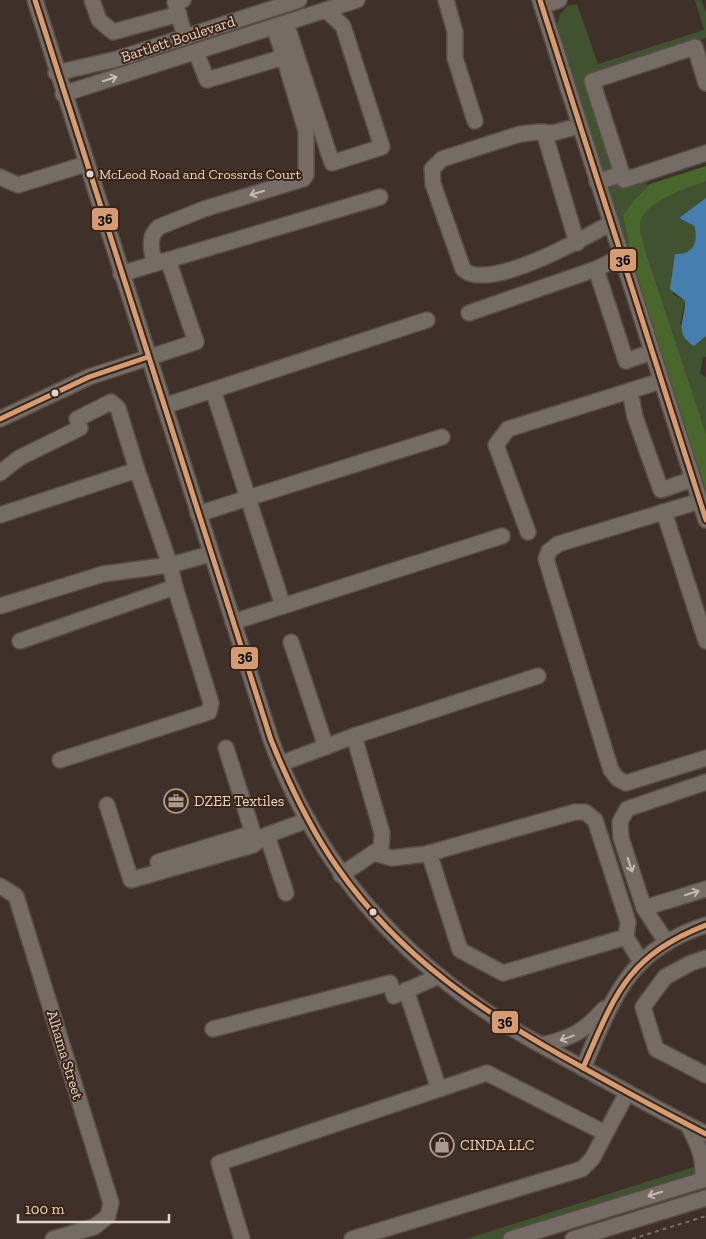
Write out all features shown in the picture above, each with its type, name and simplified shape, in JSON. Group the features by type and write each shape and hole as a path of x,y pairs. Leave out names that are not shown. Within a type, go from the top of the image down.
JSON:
{"street":[{"path":"35,0 56,73 280,764 308,820 341,875 383,925 439,976 510,1027 627,1093 706,1134"},
{"path":"92,0 99,20 113,32 178,4 185,37"},
{"name":"Bartlett Boulevard","path":"56,73 117,59 299,0"},
{"name":"Bartlett Boulevard","path":"224,43 257,24 312,6 357,0"},
{"path":"446,0 455,32 455,58 475,120"},
{"path":"559,0 541,3 706,520"},
{"path":"280,25 332,163 382,147 344,26 321,5"},
{"name":"Bartlett Boulevard","path":"63,94 280,25 321,5"},
{"path":"0,419 89,377 196,342 161,262 150,245 154,231 159,226 225,203 289,184 306,176 308,151 306,131 284,57 280,25"},
{"path":"706,83 695,47 592,81 624,180 706,153"},
{"path":"196,52 207,80 284,57"},
{"path":"580,126 553,133 520,134 442,159 432,169 433,184 462,269 473,276 490,275 514,269 577,243 610,223"},
{"path":"544,132 577,243"},
{"path":"0,177 18,185 86,164"},
{"path":"598,182 622,174"},
{"path":"121,274 380,197"},
{"path":"469,313 596,269 621,258"},
{"path":"596,269 626,361 652,352"},
{"path":"164,406 427,320"},
{"path":"528,532 496,445 508,429 661,381"},
{"path":"213,390 283,606"},
{"path":"630,391 635,418 661,490 693,479"},
{"path":"0,473 19,458 80,428 77,419 111,402 118,408 170,565 210,703 209,712 60,760"},
{"path":"198,514 442,437"},
{"path":"0,515 137,470"},
{"path":"700,501 558,544 549,551 546,559 611,770 618,779 626,783 706,758"},
{"path":"664,512 706,641"},
{"path":"233,622 502,536"},
{"path":"0,606 103,574 170,565 211,554"},
{"path":"20,641 175,587"},
{"path":"291,642 326,747"},
{"path":"280,764 354,736 538,676"},
{"path":"341,875 381,848 382,833 354,736"},
{"path":"226,748 260,835 286,893"},
{"path":"667,943 644,908 621,838 620,822 627,809 706,782"},
{"path":"108,805 131,880 253,845 260,835 308,820"},
{"path":"373,853 392,858 429,853 566,814 585,812 595,820 628,922 626,937 641,962"},
{"path":"429,853 460,950 503,973 626,937"},
{"name":"Alhama Street","path":"0,886 16,896 111,1203 108,1216 94,1226 53,1239"},
{"path":"644,908 706,889"},
{"path":"582,1068 614,998 627,976 641,962 667,943 706,925"},
{"path":"706,958 691,963 665,977 643,1007 656,1049 706,1075"},
{"path":"213,1029 390,983 394,996 439,976"},
{"path":"406,990 439,1089"},
{"path":"542,1045 567,1039 579,1033 593,1022 614,998"},
{"path":"242,1239 219,1163 487,1073 606,1133"},
{"path":"352,1239 582,1169 592,1159 627,1093"},
{"path":"511,1239 704,1179 706,1160 688,1125"},
{"path":"573,1239 706,1198"}],"path":[{"path":"632,1239 706,1216"}],"green space":[{"path":"695,0 701,0 706,12 706,38 587,78 616,170 604,173 557,26 559,16 567,6 577,4 598,64 704,30"},
{"path":"706,166 706,181 657,203 643,216 640,227 645,250 706,434 706,491 633,266 623,215 634,200 650,184"},
{"path":"645,178 647,185 650,184 634,200 623,215 633,266 609,188 610,185"},
{"path":"706,181 706,198 679,218 694,226 696,240 693,247 680,255 673,294 685,301 680,324 701,339 706,336 706,357 703,357 700,374 706,377 706,434 645,250 640,224 643,216 657,203"},
{"path":"706,1163 706,1186 534,1239 466,1239"}],"water":[{"path":"706,198 706,336 694,346 683,336 682,325 685,301 670,289 675,254 681,254 690,250 696,237 694,226 679,218"}],"transit line":[{"name":"36","path":"35,0 271,740 292,789 317,836 362,900 388,929 446,981 478,1004 545,1046 706,1134"},
{"name":"36","path":"540,0 706,520"},
{"name":"36","path":"0,419 89,377 148,357"},
{"name":"36","path":"583,1068 615,998 627,980 641,964 658,950 679,937 706,925"}],"place":[{"name":"McLeod Road and Crossrds Court","path":"90,174"},
{"name":"DZEE Textiles","path":"176,801"},
{"name":"CINDA LLC","path":"442,1145"}]}
